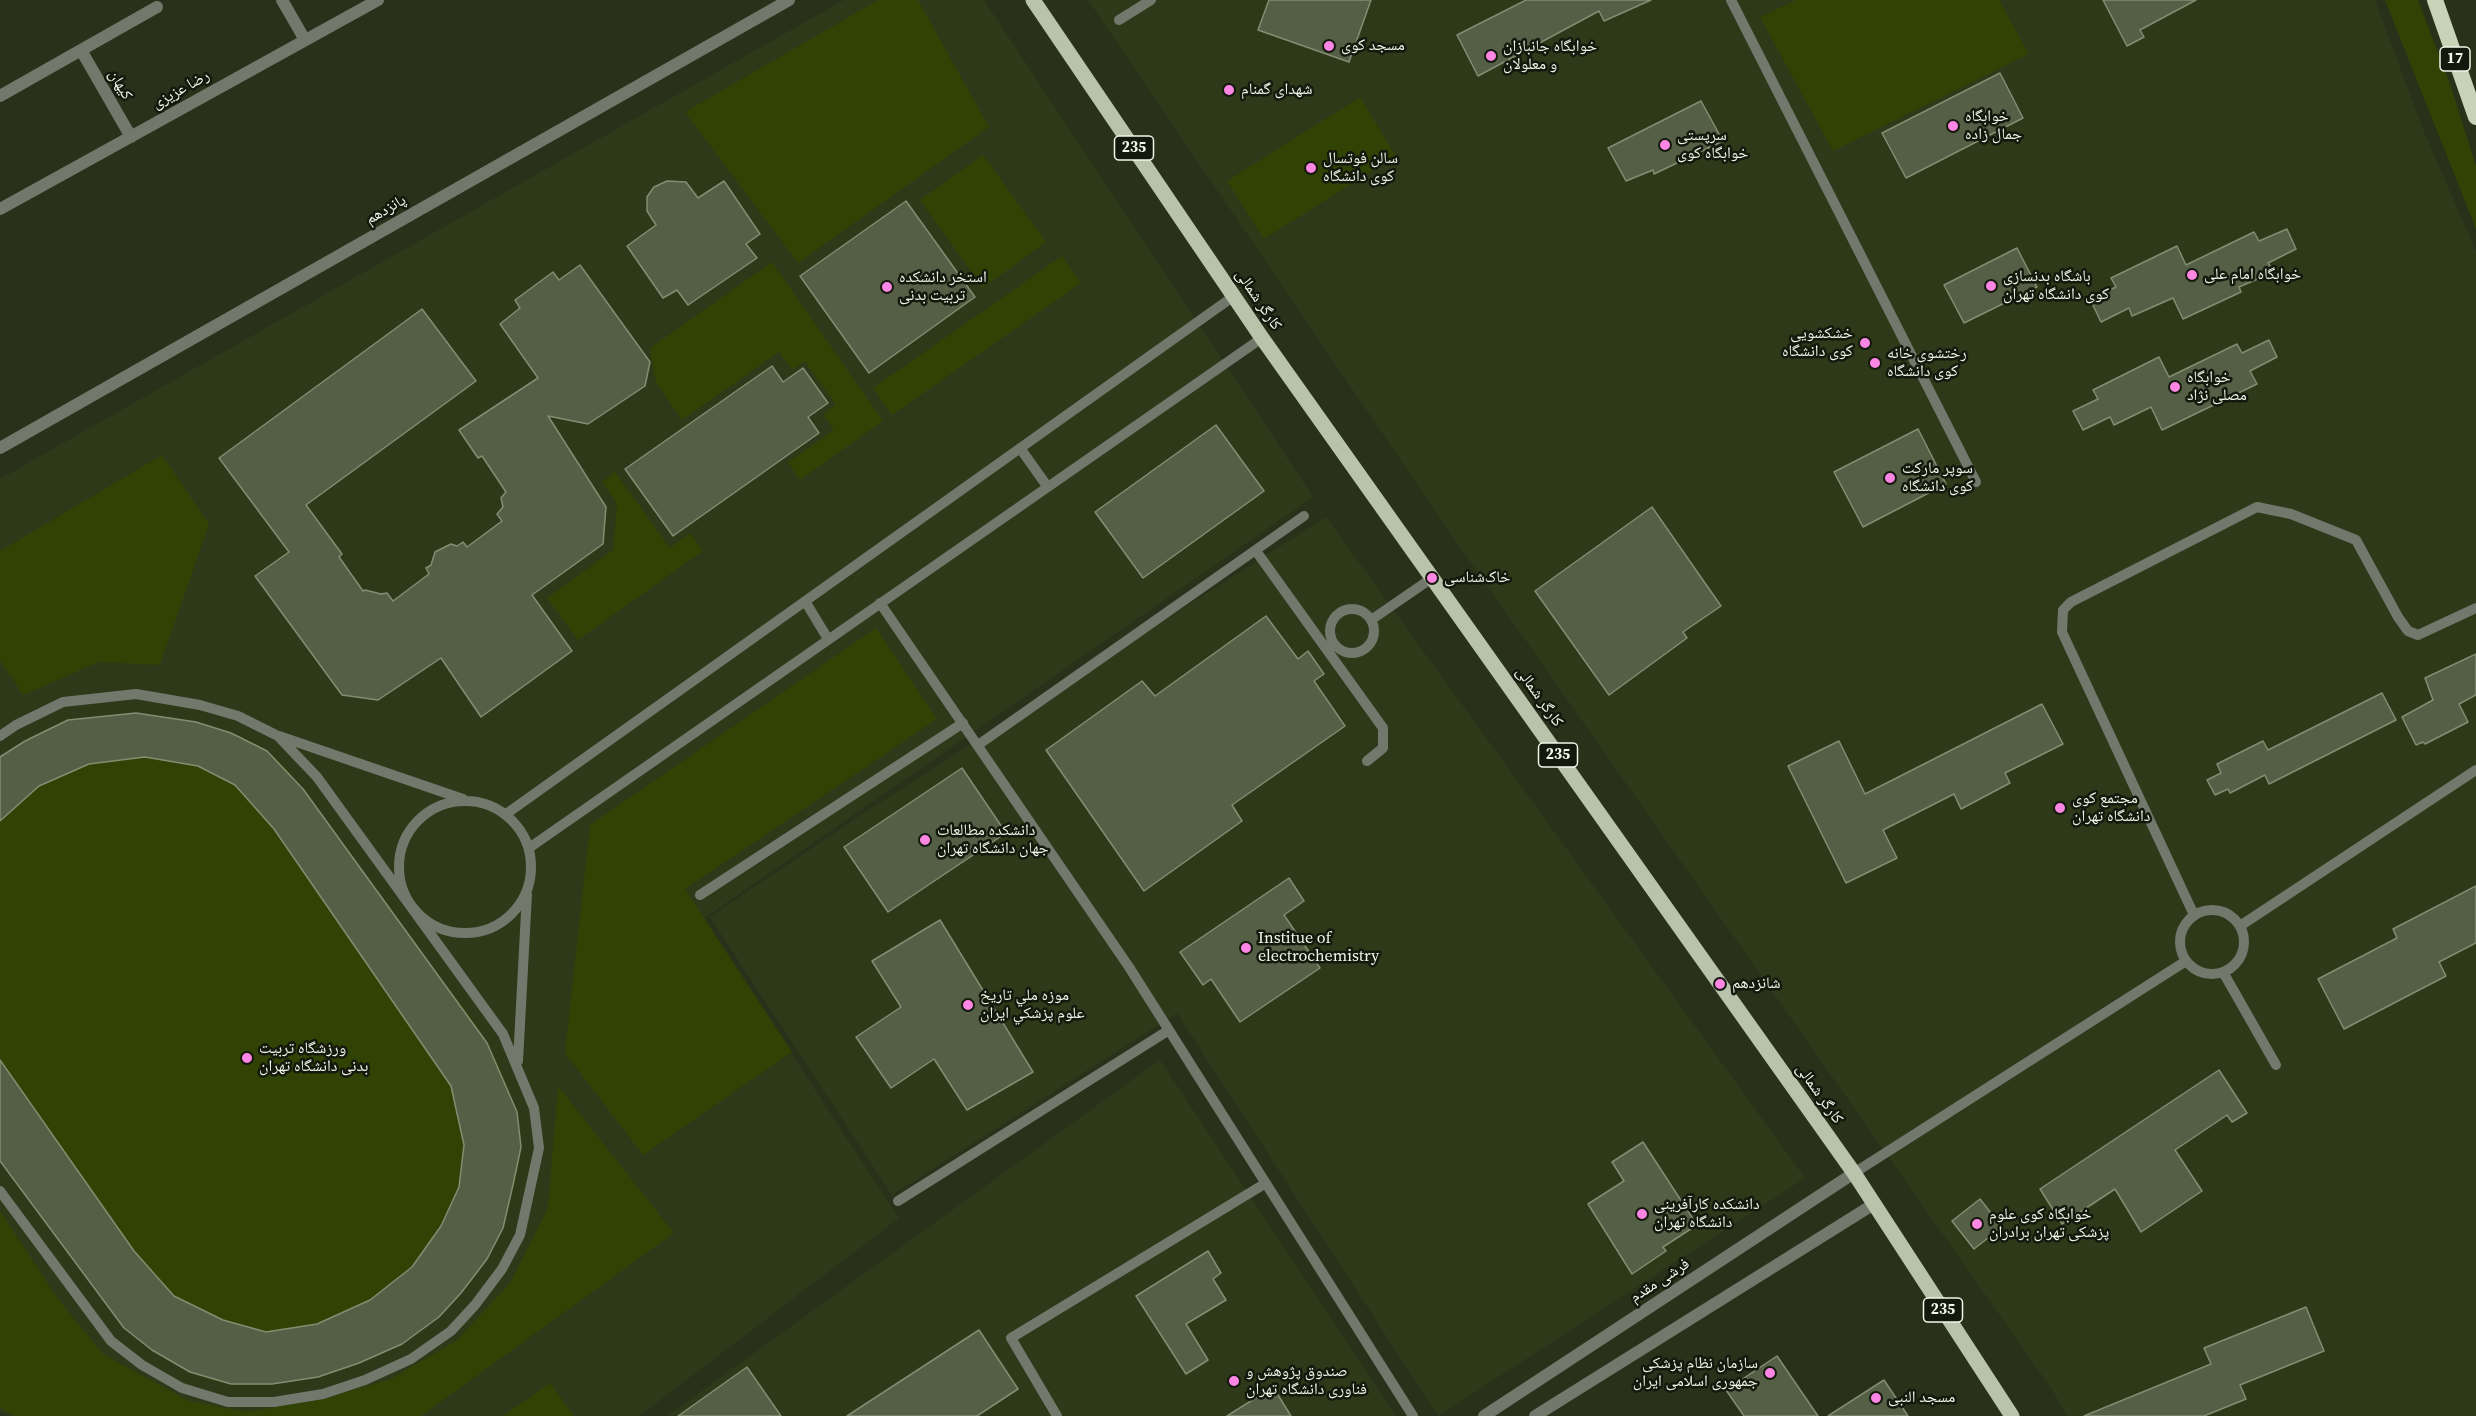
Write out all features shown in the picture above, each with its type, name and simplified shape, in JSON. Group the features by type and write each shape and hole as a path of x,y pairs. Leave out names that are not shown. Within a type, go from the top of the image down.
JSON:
{"highway":[{"name":"17","path":"2435,0 2476,117"}],"main road":[{"name":"کارگر شمالی","path":"1033,0 1262,338 1854,1173 2012,1416"}],"street":[{"path":"282,0 305,40"},
{"name":"رضا عزیزی","path":"0,209 378,0"},
{"name":"پانزدهم","path":"0,448 789,0"},
{"path":"0,96 157,7"},
{"name":"کیهان","path":"81,50 131,137"},
{"name":"فرشی مقدم","path":"1484,1416 1854,1173"},
{"path":"1535,1416 1874,1204"}],"lane":[{"path":"1119,20 1135,5 1151,0"},
{"path":"1731,0 1976,482"},
{"path":"506,814 1234,296"},
{"path":"529,848 1262,338"},
{"path":"1020,448 1047,486"},
{"path":"2194,915 2062,632 2063,610 2071,602 2257,507 2291,514 2356,540 2408,632 2418,635 2476,608"},
{"path":"978,745 1304,516"},
{"path":"1256,551 1331,647 1383,729 1383,748 1367,761"},
{"path":"1371,620 1432,578"},
{"path":"805,602 828,639"},
{"path":"880,603 1129,968 1413,1416"},
{"path":"1354,609 1367,614 1374,627 1372,641 1361,651 1347,652 1331,647 1330,631 1335,617 1340,612 1354,609"},
{"path":"0,736 16,725 63,702 136,694 200,705 238,716 278,736 466,800 487,804 506,814 520,829 529,848 532,869 527,891 518,1065"},
{"path":"700,895 963,723"},
{"path":"0,1191 111,1341 142,1365 182,1388 228,1402 274,1402 322,1394 365,1380 411,1359 451,1331 475,1305 502,1269 520,1235 539,1148 534,1108 518,1065 503,1034 414,909 317,777 278,736"},
{"path":"2240,926 2476,770"},
{"path":"466,800 446,803 427,813 412,827 402,846 398,867 402,889 414,909 431,924 452,932 475,933 497,926 515,911 527,891"},
{"path":"2213,910 2224,912 2240,926 2244,937 2244,948 2240,958 2233,966 2223,972 2203,973 2186,961 2180,942 2186,922 2194,915 2213,910"},
{"path":"1854,1173 2186,961"},
{"path":"2223,972 2276,1065"},
{"path":"898,1201 1169,1030"},
{"path":"1057,1416 1011,1338 1266,1183"}],"shaded area":[{"path":"844,0 984,0 1313,497 703,919 899,1218 639,1416 8,1416 0,1412 0,479"},
{"name":"مجتمع کوی دانشگاه تهران","path":"1088,0 2375,0 2422,127 2476,252 2476,1416 2067,1416 2053,1391 1446,527"},
{"path":"1326,517 1805,1178 1438,1416 1177,1013 892,1195 710,917 870,809"},
{"path":"1160,1060 1396,1416 667,1416"}],"green space":[{"path":"878,0 918,0 989,127 798,263 685,112"},
{"path":"1796,0 1999,0 2029,54 1833,151 1760,17"},
{"path":"2385,0 2418,0 2450,84 2476,166 2476,229"},
{"name":"سالن فوتسال کوی دانشگاه","path":"1360,97 1396,156 1264,239 1227,181"},
{"path":"983,155 1046,242 983,288 920,200"},
{"path":"1062,256 1081,283 892,415 873,388"},
{"path":"772,262 883,421 800,480 788,462 834,430 823,414 836,405 805,361 792,370 779,352 682,420 656,383 650,348"},
{"path":"162,455 209,524 160,665 99,662 23,695 0,660 0,551"},
{"path":"615,472 670,548 690,533 703,551 578,640 547,598 613,550 617,503 602,482"},
{"path":"876,628 937,719 685,889 792,1052 643,1155 565,1053 590,825"},
{"name":"ورزشگاه تربیت بدنی دانشگاه تهران","path":"136,713 186,720 218,728 264,749 282,764 309,797 476,1025 495,1058 513,1105 520,1143 519,1165 498,1237 480,1269 457,1298 431,1322 401,1343 333,1372 280,1383 247,1385 221,1382 190,1372 0,1161 0,757 25,741 68,720"},
{"path":"558,1086 674,1233 421,1416 14,1416 0,1408 0,1211 58,1299 103,1354 189,1401 247,1412 323,1399 391,1379 457,1340 510,1283 548,1208"},
{"path":"550,1383 574,1416 503,1416"}],"building":[{"name":"مسجد کوی","path":"1269,0 1371,0 1349,62 1258,30"},
{"name":"خوابگاه جانبازان و معلولان","path":"1526,0 1651,0 1604,21 1599,11 1478,76 1457,35"},
{"path":"2103,0 2196,0 2140,30 2144,37 2127,46"},
{"name":"خوابگاه جمال زاده","path":"2000,73 2023,118 1906,178 1882,133"},
{"name":"سرپستی خوابگاه کوی","path":"1701,101 1723,141 1654,174 1653,170 1626,181 1608,148"},
{"path":"667,181 686,182 698,198 724,181 760,234 746,244 757,258 688,305 677,290 663,298 627,246 656,225 647,211 647,197 654,187"},
{"name":"استخر دانشکده تربیت بدنی","path":"906,201 975,297 869,373 800,276"},
{"name":"خوابگاه امام علی","path":"2287,229 2296,249 2268,263 2274,272 2239,287 2241,292 2183,319 2173,298 2132,316 2129,308 2101,322 2090,299 2116,287 2111,278 2177,246 2186,265 2254,232 2259,241"},
{"name":"باشگاه بدنسازی کوی دانشگاه تهران","path":"2017,248 2037,287 1964,323 1944,285"},
{"path":"580,265 650,362 645,386 588,424 548,416 606,507 603,544 532,595 572,651 481,717 441,658 378,700 342,695 255,576 289,552 219,458 422,309 476,381 306,505 342,554 339,557 363,591 387,593 393,601 429,574 426,568 431,565 435,552 451,544 457,546 463,542 467,547 502,521 497,514 503,507 501,498 506,492 482,456 478,458 459,430 538,378 500,324 520,308 515,300 553,272 559,280"},
{"name":"خوابگاه مصلی نژاد","path":"2269,340 2277,357 2250,371 2257,384 2162,430 2151,407 2114,425 2110,417 2083,430 2073,411 2098,399 2093,390 2159,357 2169,377 2237,344 2242,353"},
{"path":"772,366 783,382 803,368 828,403 808,417 819,433 673,536 625,469"},
{"path":"1216,425 1264,491 1143,578 1095,512"},
{"name":"سوپر مارکت کوی دانشگاه","path":"1918,429 1946,484 1863,527 1834,472"},
{"path":"1652,507 1721,606 1683,632 1687,638 1609,695 1535,591"},
{"path":"1266,616 1298,659 1308,651 1324,674 1314,681 1345,726 1232,805 1242,821 1144,891 1046,750 1142,681 1155,696"},
{"path":"2476,654 2476,695 2459,704 2468,722 2425,744 2423,742 2416,745 2402,717 2433,700 2425,678"},
{"path":"2382,693 2396,720 2269,784 2265,775 2230,793 2228,789 2215,795 2207,780 2221,773 2217,764 2263,741 2268,750"},
{"path":"2042,704 2063,744 2005,773 2010,783 1961,809 1954,794 1883,830 1897,858 1846,883 1788,766 1839,741 1865,794"},
{"path":"136,713 196,722 231,733 267,751 303,789 487,1043 517,1112 521,1147 503,1228 487,1259 439,1317 402,1344 359,1363 318,1377 272,1384 231,1384 190,1372 152,1350 124,1328 0,1161 0,1060 134,1251 174,1296 223,1320 266,1332 317,1324 370,1300 412,1267 441,1226 459,1187 464,1145 451,1086 274,829 235,785 198,766 145,757 89,764 39,786 0,821 0,757 25,741 68,720"},
{"name":"دانشکده مطالعات جهان دانشگاه تهران","path":"962,768 1006,833 888,912 844,847"},
{"name":"Institue of electrochemistry","path":"1289,878 1304,901 1284,915 1320,968 1240,1022 1211,979 1203,985 1180,952"},
{"path":"2476,886 2476,943 2439,962 2446,976 2344,1029 2318,979 2397,938 2393,929"},
{"path":"940,920 1033,1072 967,1110 934,1059 891,1088 856,1037 901,1007 872,961"},
{"path":"2219,1070 2247,1113 2232,1122 2227,1115 2175,1150 2202,1191 2141,1232 2115,1189 2062,1224 2040,1189"},
{"name":"دانشکده کارآفرینی دانشگاه تهران","path":"1643,1142 1697,1225 1663,1247 1666,1251 1632,1274 1588,1204 1624,1181 1612,1162"},
{"name":"خوابگاه کوی علوم پزشکی تهران برادران","path":"1980,1199 2002,1227 1974,1249 1952,1221"},
{"path":"1208,1251 1221,1273 1213,1279 1226,1300 1186,1324 1208,1360 1186,1374 1136,1296"},
{"path":"2306,1307 2324,1351 2240,1385 2246,1399 2204,1416 2084,1416 2211,1364 2204,1348"},
{"path":"979,1330 1018,1389 977,1416 847,1416"},
{"name":"سازمان نظام پزشکی جمهوری اسلامی ایران","path":"1777,1356 1818,1416 1744,1416 1726,1390"},
{"path":"747,1367 781,1416 678,1416"},
{"name":"مسجد النبی","path":"1884,1380 1908,1416 1828,1416"},
{"path":"1273,1387 1291,1416 1227,1416"}],"place":[{"name":"مسجد کوی","path":"1329,46"},
{"name":"خوابگاه جانبازان و معلولان","path":"1491,56"},
{"name":"شهدای گمنام","path":"1229,90"},
{"name":"خوابگاه جمال زاده","path":"1953,126"},
{"name":"سرپستی خوابگاه کوی","path":"1665,145"},
{"name":"سالن فوتسال کوی دانشگاه","path":"1311,168"},
{"name":"خوابگاه امام علی","path":"2192,275"},
{"name":"باشگاه بدنسازی کوی دانشگاه تهران","path":"1991,286"},
{"name":"استخر دانشکده تربیت بدنی","path":"887,287"},
{"name":"خشکشویی کوی دانشگاه","path":"1865,343"},
{"name":"رختشوی خانه کوی دانشگاه","path":"1875,363"},
{"name":"خوابگاه مصلی نژاد","path":"2175,387"},
{"name":"سوپر مارکت کوی دانشگاه","path":"1890,478"},
{"name":"خاک‌شناسی","path":"1432,578"},
{"name":"مجتمع کوی دانشگاه تهران","path":"2060,808"},
{"name":"دانشکده مطالعات جهان دانشگاه تهران","path":"925,840"},
{"name":"Institue of electrochemistry","path":"1246,948"},
{"name":"شانزدهم","path":"1720,984"},
{"name":"موزه ملي تاريخ علوم پزشكي ايران","path":"968,1005"},
{"name":"ورزشگاه تربیت بدنی دانشگاه تهران","path":"247,1058"},
{"name":"دانشکده کارآفرینی دانشگاه تهران","path":"1642,1214"},
{"name":"خوابگاه کوی علوم پزشکی تهران برادران","path":"1977,1224"},
{"name":"سازمان نظام پزشکی جمهوری اسلامی ایران","path":"1770,1373"},
{"name":"صندوق پژوهش و فناوری دانشگاه تهران","path":"1234,1381"},
{"name":"مسجد النبی","path":"1876,1398"}]}
